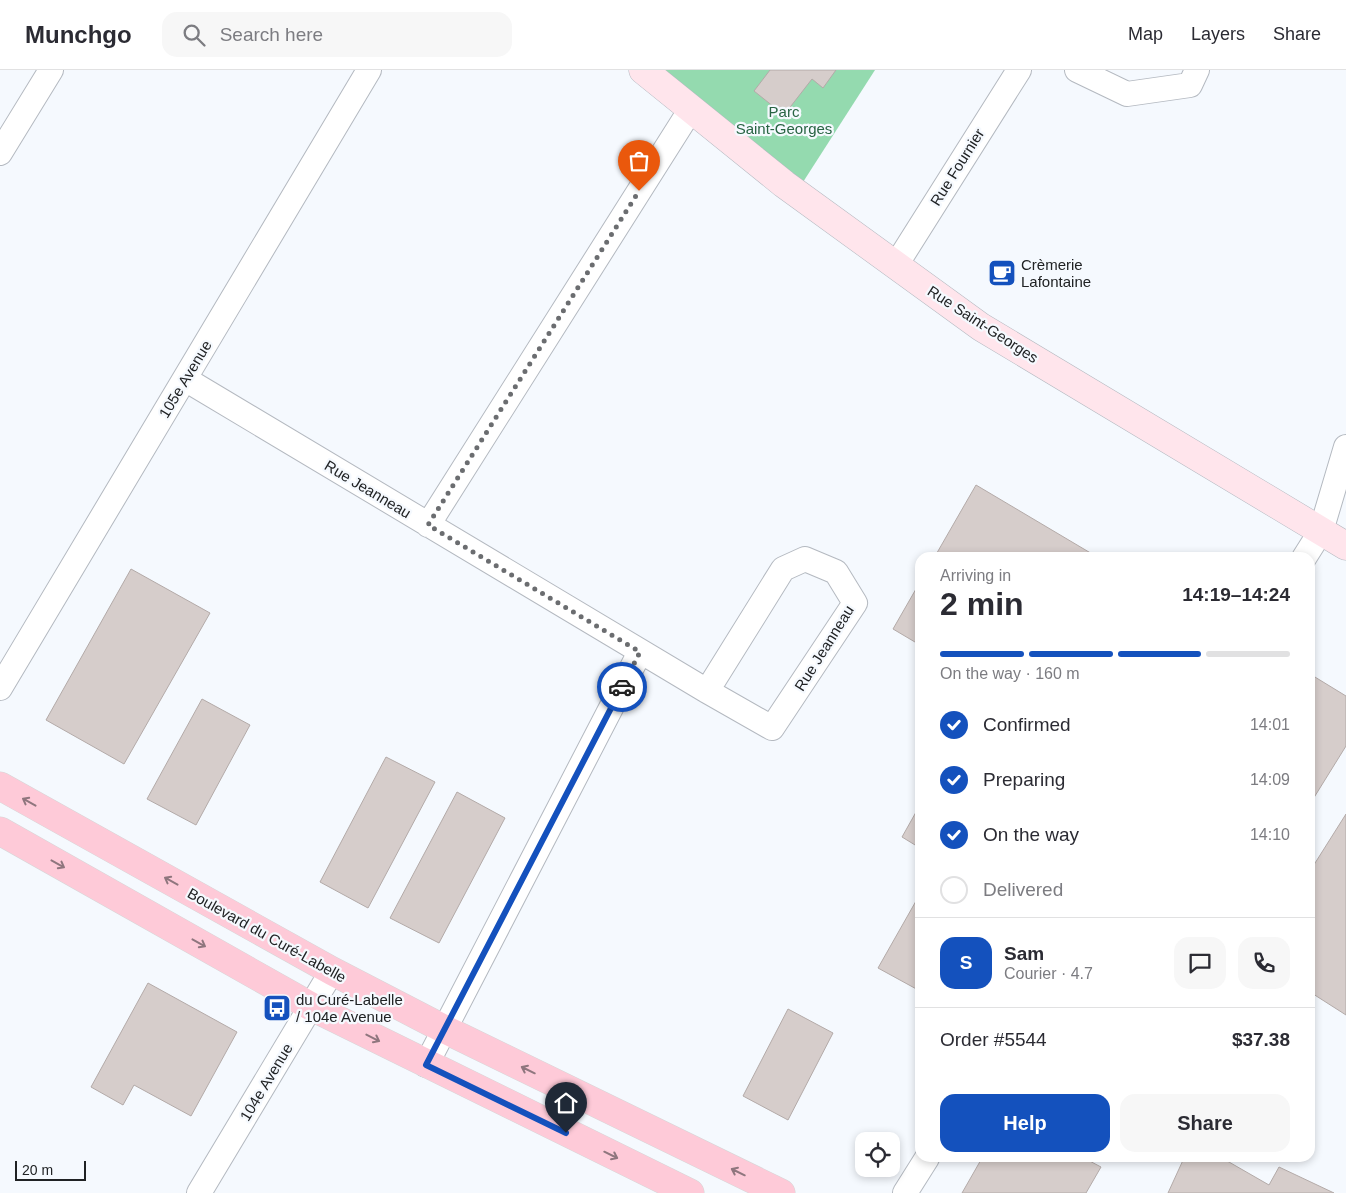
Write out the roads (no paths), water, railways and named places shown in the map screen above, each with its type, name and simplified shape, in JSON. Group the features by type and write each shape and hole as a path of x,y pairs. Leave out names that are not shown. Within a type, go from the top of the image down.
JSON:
{"main road":[{"name":"Boulevard du Curé-Labelle","path":"0,786 332,971 444,1030 781,1193"},
{"path":"0,831 311,1007 690,1193"}],"street":[{"path":"0,153 51,70"},
{"name":"105e Avenue","path":"0,688 369,70"},
{"name":"Rue Saint-Georges","path":"643,70 784,184 981,327 1346,546"},
{"name":"Rue Fournier","path":"896,265 1019,70"},
{"path":"1076,70 1127,94 1190,85 1197,70"},
{"path":"428,525 691,108"},
{"name":"Rue Jeanneau","path":"184,379 640,652 706,691 772,728 855,603 836,572 805,558 783,569 706,691"},
{"path":"1308,552 1321,530 1346,447"},
{"path":"426,1065 640,652"},
{"name":"104e Avenue","path":"199,1193 332,971"},
{"path":"905,1193 924,1162"}],"place":[{"name":"Crèmerie Lafontaine","path":"1002,273"},
{"name":"du Curé-Labelle / 104e Avenue","path":"277,1008"}],"park label":[{"name":"Parc Saint-Georges","path":"784,120"}]}
